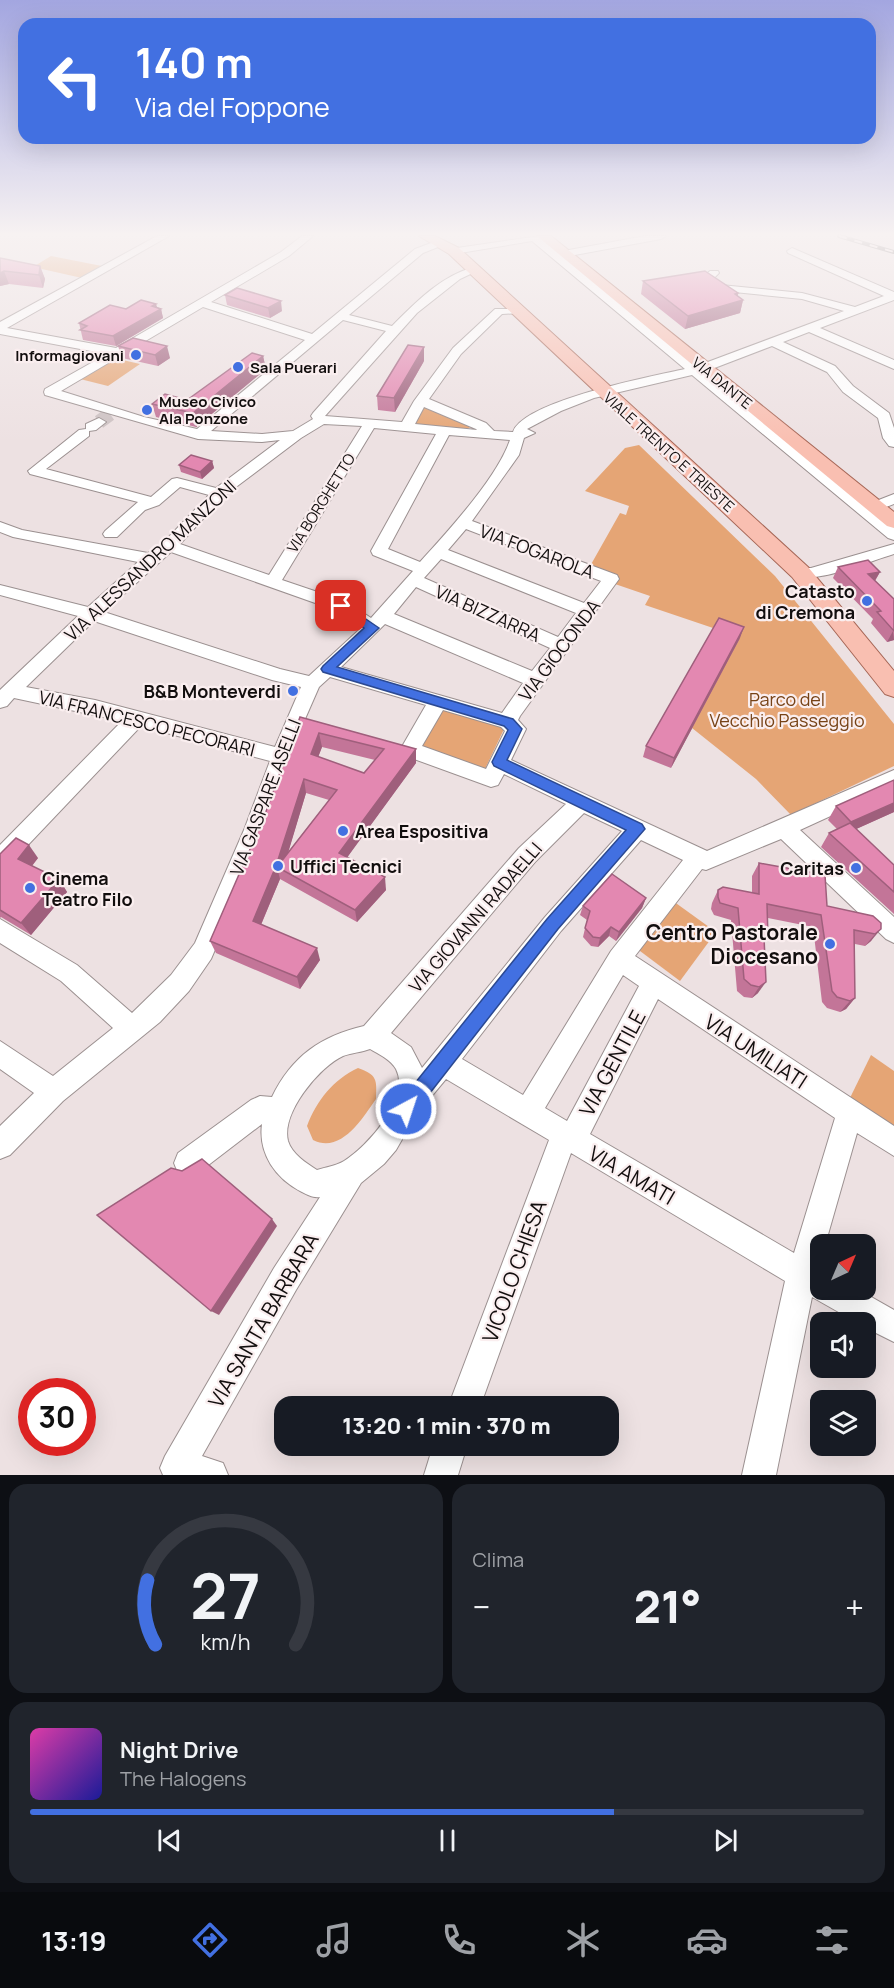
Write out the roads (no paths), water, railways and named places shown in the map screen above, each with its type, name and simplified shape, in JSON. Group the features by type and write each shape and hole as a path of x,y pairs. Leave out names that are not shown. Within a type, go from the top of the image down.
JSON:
{"main road":[{"name":"VIALE TRENTO E TRIESTE","path":"512,305 603,392 806,578 894,688"},
{"name":"VIA DANTE","path":"624,305 699,370 796,442 835,479 876,506 894,522"}],"street":[{"path":"0,329 43,305"},
{"path":"199,305 50,392 100,421 198,435 276,438 296,435"},
{"path":"208,305 316,339"},
{"path":"198,435 354,305"},
{"path":"418,305 318,416 321,420 517,436 595,400 603,392 699,370 869,305"},
{"path":"835,305 854,310"},
{"path":"406,428 421,401 457,351 499,311 518,310"},
{"path":"341,316 394,330"},
{"path":"810,328 894,365"},
{"path":"0,329 117,352"},
{"path":"773,342 831,369 846,386 884,416 890,438 894,443"},
{"name":"VIA DANTE","path":"699,370 775,437 835,479 894,535"},
{"path":"421,401 481,426 491,435"},
{"name":"VIA ALESSANDRO MANZONI","path":"5,696 151,559 169,546 219,493 296,435 321,420"},
{"path":"100,421 35,471 154,502"},
{"name":"VIA BORGHETTO","path":"272,583 370,424"},
{"name":"VIA BIZZARRA","path":"444,431 379,551 418,574 562,646"},
{"name":"VIA GASPARE ASELLI","path":"0,1145 54,1092 132,1029 180,983 203,951 283,757 295,719 312,683 377,622 463,523 512,454 517,436"},
{"name":"VIA DANTE","path":"775,437 796,442"},
{"path":"111,534 140,507 154,502 177,482 219,493"},
{"path":"876,506 894,498"},
{"name":"VIA FOGAROLA","path":"463,523 611,579"},
{"path":"0,527 19,534 151,559"},
{"path":"169,546 341,606 377,622 535,680"},
{"path":"806,578 811,573 894,549"},
{"path":"438,552 587,611"},
{"path":"806,578 818,577 894,555"},
{"name":"VIA GIOCONDA","path":"508,722 512,712 535,680 611,579"},
{"path":"0,590 91,614 278,675 312,683"},
{"path":"327,669 508,722 516,729 490,779 387,744"},
{"name":"VIA FRANCESCO PECORARI","path":"5,696 95,707 283,757"},
{"path":"410,750 438,702"},
{"path":"0,859 136,719"},
{"path":"295,719 318,725"},
{"path":"499,762 706,861 728,854 894,778"},
{"name":"VIA GIOVANNI RADAELLI","path":"372,1036 527,855 582,802"},
{"path":"784,828 894,932"},
{"path":"406,1109 412,1083 408,1065 396,1051 372,1036 334,1047 318,1058 293,1086 279,1111 274,1138 283,1159 297,1175 316,1184 351,1173 371,1157 394,1132 406,1109 552,924 637,829"},
{"path":"527,1113 619,959 699,857"},
{"path":"0,930 69,973 132,1029"},
{"name":"VIA UMILIATI","path":"619,959 894,1142"},
{"name":"VIA GENTILE","path":"564,1135 577,1132 654,983"},
{"path":"0,1053 54,1092"},
{"name":"VIA AMATI","path":"444,1063 810,1278"},
{"path":"188,1163 260,1108 279,1111"},
{"path":"822,1234 850,1112"},
{"name":"VICOLO CHIESA","path":"468,1396 564,1135"},
{"name":"VIA SANTA BARBARA","path":"211,1475 177,1468 285,1279 351,1173"},
{"path":"759,1475 810,1283"},
{"path":"847,1300 894,1327"},
{"path":"441,1475 447,1456"}],"tunnel":[{"path":"99,422 110,414"}],"place":[{"name":"Informagiovani","path":"136,355"},
{"name":"Sala Puerari","path":"238,367"},
{"name":"Museo Civico Ala Ponzone","path":"147,410"},
{"name":"Catasto di Cremona","path":"867,601"},
{"name":"B&B Monteverdi","path":"293,691"},
{"name":"Area Espositiva","path":"343,831"},
{"name":"Uffici Tecnici","path":"278,866"},
{"name":"Caritas","path":"856,868"},
{"name":"Cinema Teatro Filo","path":"30,888"},
{"name":"Centro Pastorale Diocesano","path":"830,944"}],"park label":[{"name":"Parco del Vecchio Passeggio","path":"787,709"}]}
